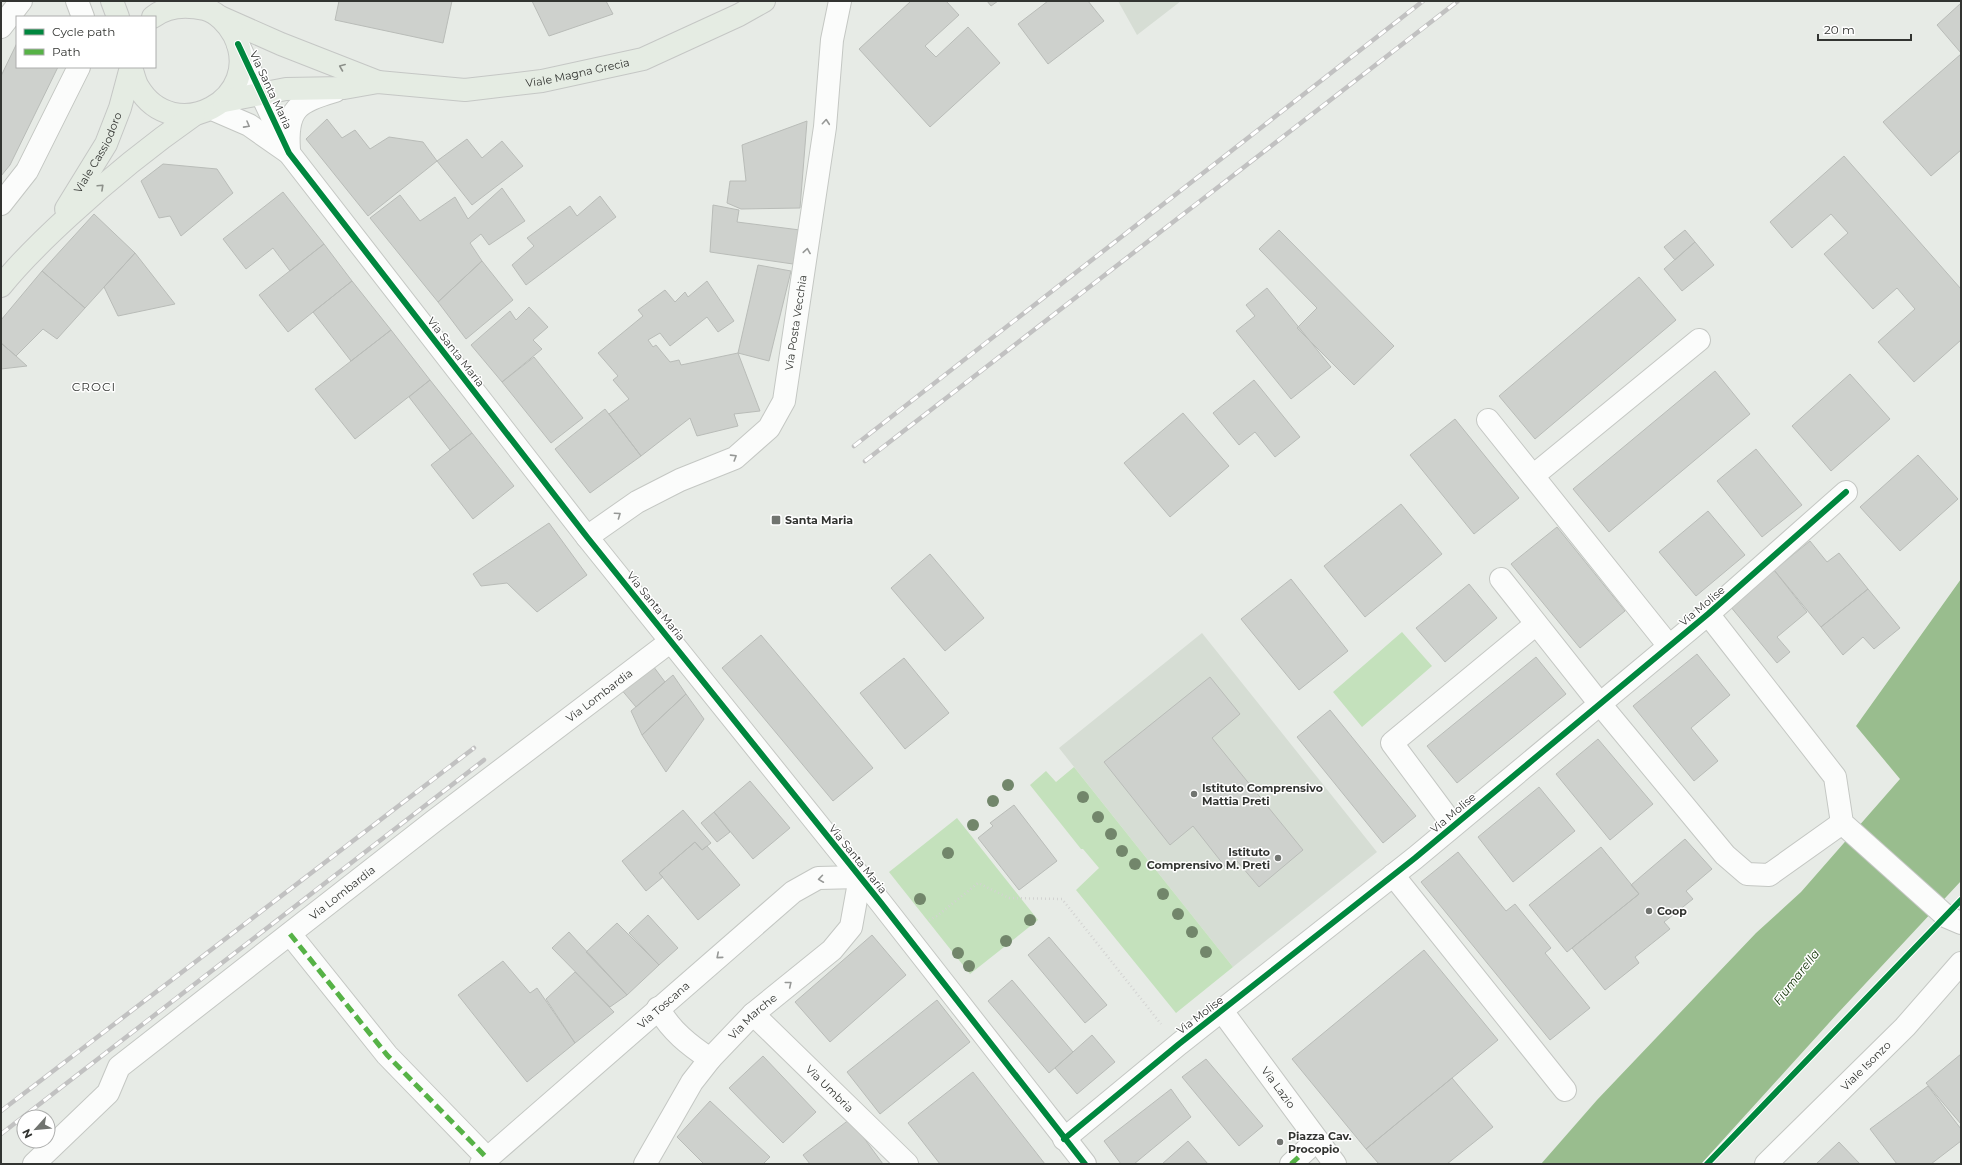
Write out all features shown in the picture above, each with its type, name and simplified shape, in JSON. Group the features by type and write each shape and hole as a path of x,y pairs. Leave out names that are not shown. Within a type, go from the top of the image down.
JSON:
{"main road":[{"path":"112,1 118,16"},
{"name":"Viale Magna Grecia","path":"210,108 263,93 286,89 344,88 378,82 465,90 542,81 643,59 739,15 764,1"},
{"name":"Viale Magna Grecia","path":"154,16 174,7 191,6 207,9 280,44 378,82"},
{"path":"131,68 138,87 152,104 172,114 210,108 235,84 241,64 238,44 230,28 207,9"},
{"name":"Viale Cassiodoro","path":"52,232 106,144 120,108 131,68"},
{"name":"Viale Cassiodoro","path":"1,286 16,268 52,232 114,174 210,108"}],"street":[{"path":"1,26 21,1"},
{"path":"77,1 83,16"},
{"name":"Via Posta Vecchia","path":"587,537 637,502 680,480 735,458 769,428 784,401 826,127 832,40 840,1"},
{"name":"Via Santa Maria","path":"238,44 263,93 289,153 587,537 860,877 1085,1164"},
{"path":"1,204 27,171 78,68"},
{"path":"289,153 288,134 298,107 308,98 344,88"},
{"name":"Via Santa Maria","path":"210,108 249,125 289,153"},
{"path":"1533,476 1699,340"},
{"path":"1488,420 1669,646"},
{"name":"Via Molise","path":"1064,1139 1179,1044 1393,875 1600,704 1708,614 1846,492"},
{"path":"1501,579 1600,704 1725,855 1747,874 1769,875 1842,823"},
{"path":"1708,614 1835,777 1842,823 1954,920"},
{"name":"Via Molise","path":"1453,825 1392,743 1536,624"},
{"name":"Via Lombardia","path":"34,1164 108,1093 119,1067 434,821 671,641"},
{"path":"1393,875 1565,1090"},
{"name":"Via Toscana","path":"484,1161 793,892 818,878 860,877"},
{"name":"Via Marche","path":"645,1164 692,1082 710,1059 753,1014 832,950 851,927 860,877"},
{"path":"290,934 387,1055 484,1161"},
{"name":"Viale Isonzo","path":"1766,1164 1905,1027 1961,963"},
{"path":"658,1008 665,1020 678,1036 710,1059"},
{"name":"Via Lazio","path":"1222,1011 1303,1153 1335,1164"},
{"name":"Via Umbria","path":"753,1014 907,1164"}],"path":[{"path":"937,916 978,883 1009,898 1062,898 1179,1044"}],"shaded area":[{"path":"1118,1 1181,1 1137,35"},
{"path":"1402,632 1432,666 1362,727 1333,692"},
{"path":"1202,633 1377,852 1233,967 1059,748"},
{"path":"1074,767 1233,967 1176,1013 1076,890 1099,868 1083,849 1081,849 1030,785 1046,771 1056,782"},
{"path":"957,818 1038,920 970,974 889,872"}],"water":[{"name":"Fiumarella","path":"1961,579 1961,881 1838,1013 1701,1164 1541,1164 1597,1100 1756,933 1801,892 1900,779 1856,726"}],"building":[{"path":"339,1 452,1 443,43 335,20"},
{"path":"532,1 606,1 613,14 549,36"},
{"path":"911,1 946,1 959,15 925,46 936,57 968,27 1000,63 930,127 859,49"},
{"path":"987,1 998,1 991,6"},
{"path":"1048,1 1088,1 1104,21 1048,64 1018,24"},
{"path":"1961,3 1961,53 1937,25"},
{"path":"16,45 16,68 58,68 10,165 1,176 1,76"},
{"path":"1961,54 1961,150 1931,176 1883,122"},
{"path":"327,119 342,138 355,130 370,149 389,137 423,142 437,161 368,216 306,139"},
{"path":"807,121 800,208 741,209 727,203 730,181 746,181 742,145"},
{"path":"467,139 482,158 502,141 523,166 472,205 437,161"},
{"path":"1844,156 1961,289 1961,340 1914,382 1878,342 1915,309 1897,288 1873,309 1824,254 1848,233 1831,214 1792,248 1770,222"},
{"path":"163,164 217,169 233,193 181,236 170,216 159,218 141,181"},
{"path":"502,188 525,221 489,245 481,234 470,243 482,261 438,302 370,218 400,195 420,221 455,197 468,219"},
{"path":"283,192 324,244 290,271 273,248 246,269 223,239"},
{"path":"600,196 616,217 526,285 512,265 534,246 527,238 570,206 577,216"},
{"path":"713,205 739,210 737,222 800,230 793,264 710,252"},
{"path":"94,214 135,253 85,308 42,271"},
{"path":"1279,230 1394,346 1354,385 1297,328 1317,308 1259,249"},
{"path":"1685,230 1695,242 1675,260 1664,247"},
{"path":"1695,242 1714,265 1682,291 1664,269"},
{"path":"324,244 352,281 288,332 259,295"},
{"path":"135,253 175,304 118,316 104,287"},
{"path":"482,261 513,300 466,339 438,302"},
{"path":"758,265 791,271 769,361 738,353"},
{"path":"42,271 85,308 57,339 43,329 16,356 1,343 1,320"},
{"path":"1639,277 1676,320 1535,439 1499,396"},
{"path":"352,281 391,330 351,361 313,312"},
{"path":"707,281 734,321 718,332 707,317 670,346 660,333 648,340 653,347 656,345 670,362 679,360 681,365 738,353 760,411 734,414 738,426 697,436 690,418 641,456 609,414 629,399 613,380 618,376 598,353 643,316 638,310 665,290 675,302 685,292 688,297"},
{"path":"1267,288 1331,367 1291,399 1236,331 1255,316 1246,305"},
{"path":"529,307 548,327 533,340 542,349 502,382 471,345 510,311 516,320"},
{"path":"391,330 430,380 355,439 315,389"},
{"path":"1,343 16,356 27,366 1,369"},
{"path":"534,357 583,418 551,443 502,382"},
{"path":"1715,371 1750,414 1609,532 1573,489"},
{"path":"1850,374 1890,419 1831,471 1792,426"},
{"path":"430,380 472,433 450,450 409,397"},
{"path":"1254,380 1300,437 1275,457 1255,432 1239,445 1213,413"},
{"path":"605,409 641,456 590,493 555,449"},
{"path":"1183,413 1229,466 1170,517 1124,463"},
{"path":"1455,419 1519,498 1474,534 1410,455"},
{"path":"472,433 514,486 473,519 431,465"},
{"path":"1756,449 1802,505 1762,537 1717,481"},
{"path":"1918,455 1958,499 1900,551 1860,507"},
{"path":"1401,504 1442,554 1365,617 1324,566"},
{"path":"1708,511 1745,555 1696,596 1659,552"},
{"path":"549,523 587,575 537,612 507,583 481,586 473,574"},
{"path":"1557,527 1625,611 1580,648 1511,564"},
{"path":"1810,541 1827,562 1839,553 1868,589 1821,627 1774,570"},
{"path":"930,554 984,618 945,651 891,588"},
{"path":"1774,570 1807,612 1777,637 1790,652 1777,663 1730,606"},
{"path":"1291,579 1348,651 1299,690 1241,619"},
{"path":"1469,584 1497,618 1445,662 1416,628"},
{"path":"1868,589 1900,628 1874,649 1863,637 1843,655 1821,627"},
{"path":"761,635 873,768 833,801 722,668"},
{"path":"1697,654 1730,695 1691,728 1718,761 1694,781 1633,706"},
{"path":"1536,657 1566,694 1457,783 1427,746"},
{"path":"904,658 949,713 905,749 860,693"},
{"path":"653,666 665,682 636,707 620,688"},
{"path":"673,675 686,694 642,735 631,711"},
{"name":"Istituto Comprensivo Mattia Preti","path":"1210,677 1240,714 1212,738 1303,850 1259,887 1237,861 1227,869 1193,826 1170,845 1104,762"},
{"path":"686,694 704,719 666,772 642,735"},
{"path":"1330,710 1416,816 1383,843 1297,737"},
{"path":"1598,739 1653,804 1610,840 1556,774"},
{"path":"750,781 790,828 753,859 714,812"},
{"path":"1539,787 1575,831 1513,882 1478,837"},
{"path":"1014,805 1057,861 1019,890 978,838 993,826 990,823"},
{"path":"683,810 711,843 702,850 695,842 659,873 663,877 646,891 622,861"},
{"path":"714,812 730,832 717,842 701,823"},
{"name":"Coop","path":"1685,839 1712,869 1686,891 1693,899 1664,922 1670,929 1635,957 1639,963 1605,990 1572,948 1639,894 1631,885"},
{"path":"695,842 702,850 707,846 740,885 698,920 659,873"},
{"path":"1601,847 1639,894 1567,952 1529,905"},
{"path":"1458,852 1506,911 1515,904 1551,948 1545,953 1590,1008 1550,1040 1421,882"},
{"path":"648,915 678,948 659,965 629,933"},
{"path":"617,923 659,965 627,995 586,952"},
{"path":"569,932 627,995 610,1007 552,948"},
{"path":"872,935 906,975 830,1042 795,1002"},
{"path":"1049,937 1107,1005 1085,1023 1028,955"},
{"path":"1424,950 1498,1040 1366,1149 1292,1059"},
{"path":"503,961 530,993 537,988 575,1043 527,1082 458,995"},
{"path":"575,972 614,1012 575,1043 546,999"},
{"path":"1012,980 1073,1052 1049,1073 988,1001"},
{"path":"937,1000 970,1042 880,1114 847,1072"},
{"path":"1092,1035 1115,1062 1077,1094 1055,1068"},
{"path":"1961,1054 1961,1124 1926,1083"},
{"path":"763,1056 816,1112 783,1143 729,1088"},
{"path":"1206,1059 1263,1126 1239,1146 1182,1077"},
{"path":"973,1072 1045,1164 940,1164 908,1123"},
{"path":"1452,1078 1493,1127 1447,1164 1379,1164 1366,1149"},
{"path":"1928,1086 1961,1129 1961,1141 1931,1164 1897,1164 1870,1129"},
{"path":"1171,1089 1191,1117 1134,1164 1121,1164 1104,1141"},
{"path":"710,1101 770,1157 763,1164 704,1164 677,1137"},
{"path":"850,1119 883,1164 810,1164 803,1155"},
{"path":"1188,1141 1208,1164 1162,1164"},
{"path":"1839,1142 1860,1164 1816,1164"}],"railway":[{"path":"854,446 1423,1"},
{"path":"865,461 1458,1"},
{"path":"1,1111 474,748"},
{"path":"1,1134 484,760"}],"marked path":[{"path":"290,934 387,1055 487,1158"},
{"path":"1291,1164 1302,1154"}],"cycle path":[{"path":"238,44 289,153 587,537 881,903 1085,1164"},
{"path":"1064,1139 1179,1044 1415,858 1708,614 1846,492"},
{"path":"1707,1164 1961,900"}],"place":[{"name":"Santa Maria","path":"776,520"},
{"name":"Istituto Comprensivo Mattia Preti","path":"1194,794"},
{"name":"Istituto Comprensivo M. Preti","path":"1278,858"},
{"name":"Coop","path":"1649,911"},
{"name":"Piazza Cav. Procopio","path":"1280,1142"}],"district":[{"name":"CROCI","path":"94,386"}]}
